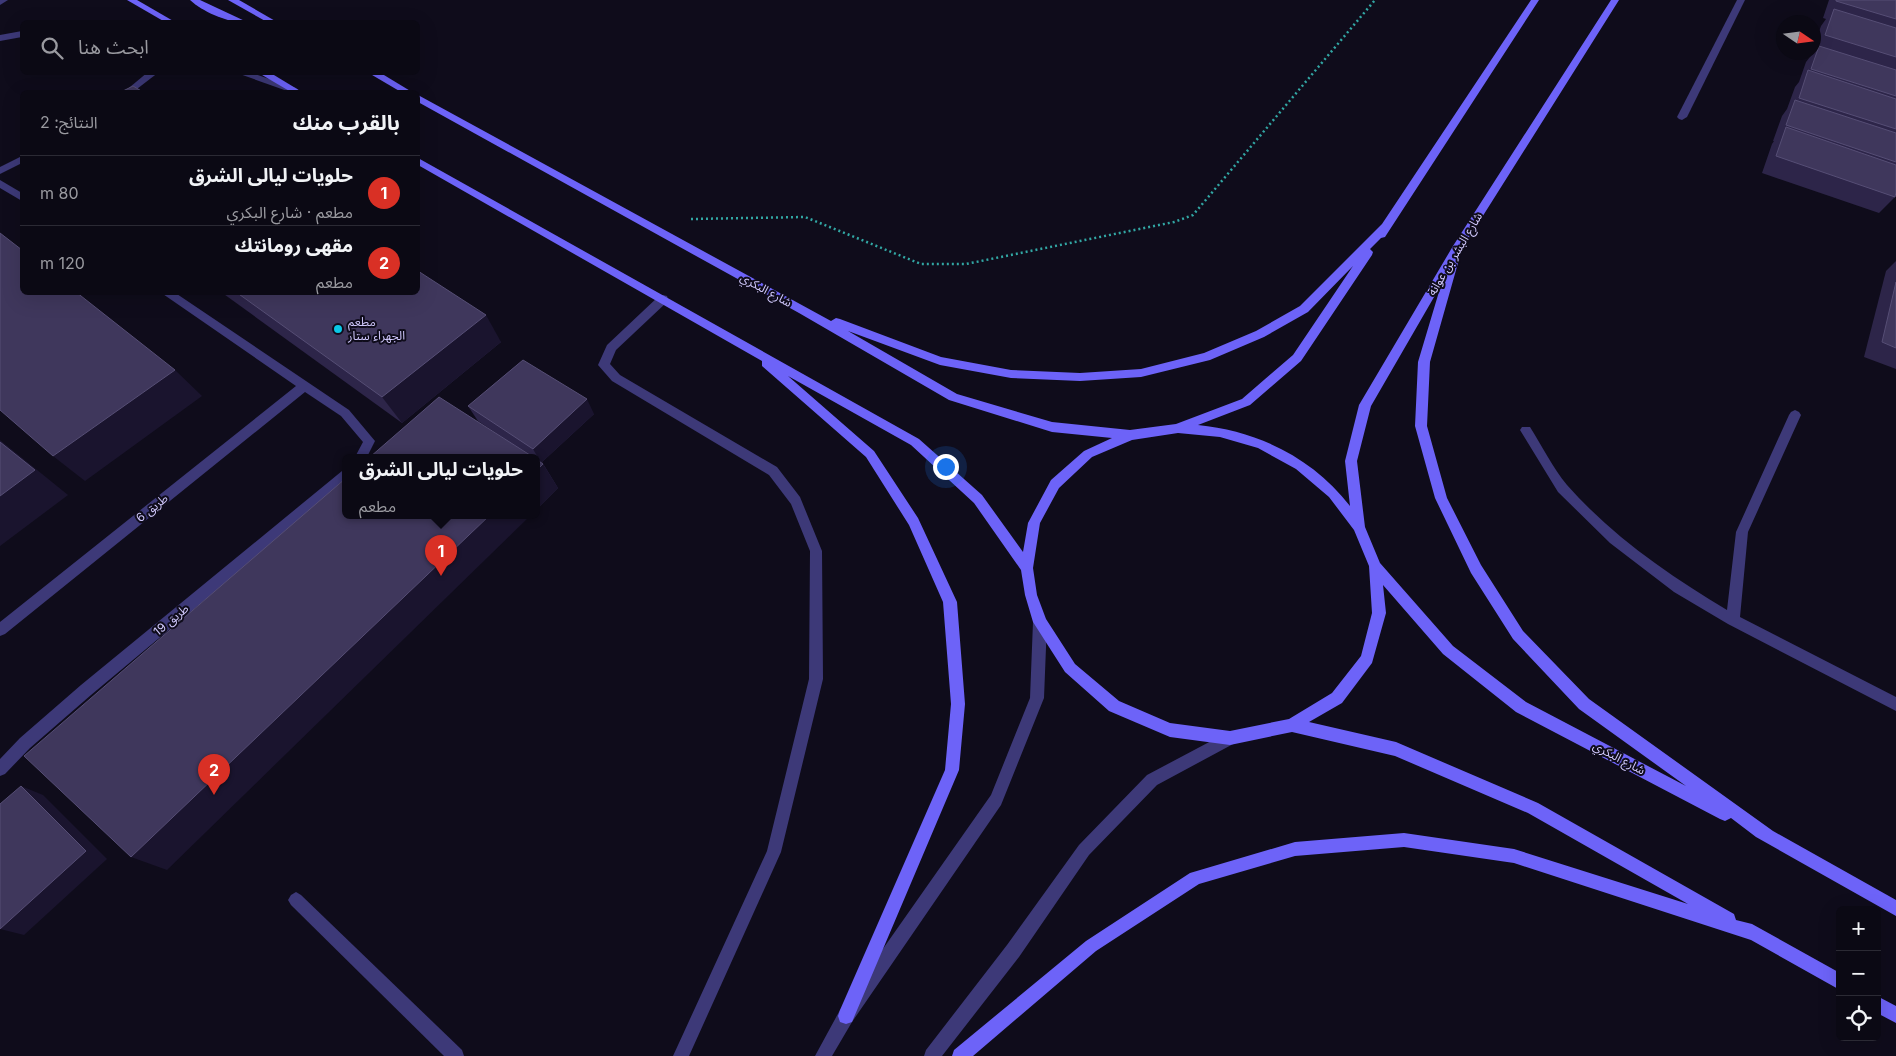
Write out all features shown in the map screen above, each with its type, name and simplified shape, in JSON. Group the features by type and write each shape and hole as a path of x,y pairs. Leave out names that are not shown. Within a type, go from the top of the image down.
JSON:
{"main road":[{"path":"131,0 167,20"},
{"path":"194,0 216,12 238,20"},
{"path":"232,0 269,20"},
{"path":"1178,428 1220,432 1261,444 1300,465 1333,493 1359,527 1375,566 1379,613 1367,659 1337,698 1292,725 1230,738 1170,730 1114,706 1070,668 1040,622 1031,595 1027,568 1034,523 1055,484 1088,454 1130,435 1178,428 1246,402 1297,358 1535,0"},
{"name":"شارع البشر بن عوانة","path":"1359,527 1352,460 1364,405 1457,249 1615,0"},
{"path":"266,75 293,90"},
{"path":"376,75 403,90"},
{"name":"شارع البكري","path":"420,99 802,310 953,397 1052,427 1130,435"},
{"path":"420,162 915,442 978,499 1027,568"},
{"path":"802,310 940,361 1011,374 1080,377 1141,373 1206,357 1260,334 1304,309 1385,227"},
{"path":"1457,249 1424,362 1421,426 1441,498 1476,569 1518,635 1584,704 1768,836"},
{"path":"745,345 870,454 914,522 950,602 958,704 952,770 846,1016"},
{"name":"شارع البكري","path":"1375,566 1448,650 1521,707 1768,836 1896,908"},
{"path":"1292,725 1396,749 1532,808 1836,980"},
{"path":"960,1056 1091,946 1195,878 1295,849 1404,840 1514,856 1754,933"},
{"path":"1881,1006 1896,1015"}],"street":[{"path":"0,2 4,0"},
{"path":"1682,117 1740,0"},
{"path":"0,38 20,34"},
{"path":"131,90 151,75"},
{"path":"247,75 292,90"},
{"path":"0,172 20,160"},
{"path":"0,183 20,197"},
{"path":"169,295 345,413 369,441 362,454"},
{"path":"664,299 611,348 604,365 616,378 773,471 796,501 816,551 816,679 774,852 681,1056"},
{"name":"طريق 6","path":"0,630 304,385"},
{"path":"1733,620 1742,532 1795,415"},
{"path":"1526,430 1562,488 1614,539 1679,588 1733,620 1896,704"},
{"name":"طريق 19","path":"0,769 25,743 86,690 342,478"},
{"path":"823,1056 846,1016 996,800 1037,698 1040,622"},
{"path":"932,1056 1013,951 1084,850 1152,780 1230,738"},
{"path":"296,900 456,1056"}],"path":[{"path":"687,219 805,217 921,264 966,264 1174,222 1193,215 1375,0"}],"building":[{"path":"1896,0 1896,19 1836,1"},
{"path":"1834,9 1896,28 1896,57 1825,35"},
{"path":"1821,47 1896,70 1896,96 1811,69 1814,60 1821,60"},
{"path":"1808,70 1896,99 1896,129 1799,98"},
{"path":"133,86 140,90 125,90"},
{"path":"1795,100 1896,133 1896,162 1786,125"},
{"path":"1786,127 1896,165 1895,197 1776,156"},
{"path":"0,233 20,248 20,295 80,295 175,370 53,456 0,410"},
{"path":"420,272 486,315 382,397 240,295 420,295"},
{"path":"1896,282 1896,348 1882,342"},
{"path":"523,360 587,399 533,449 468,406"},
{"path":"439,397 528,454 373,454"},
{"path":"0,442 35,470 0,496"},
{"path":"342,481 342,519 486,519 131,857 24,756"},
{"path":"21,786 86,851 0,929 0,804"}],"place":[{"name":"مطعم الجهراء ستار","path":"338,329"},
{"name":"حلويات ليالى الشرق","path":"441,576"},
{"name":"مقهى رومانتك","path":"214,795"}]}
